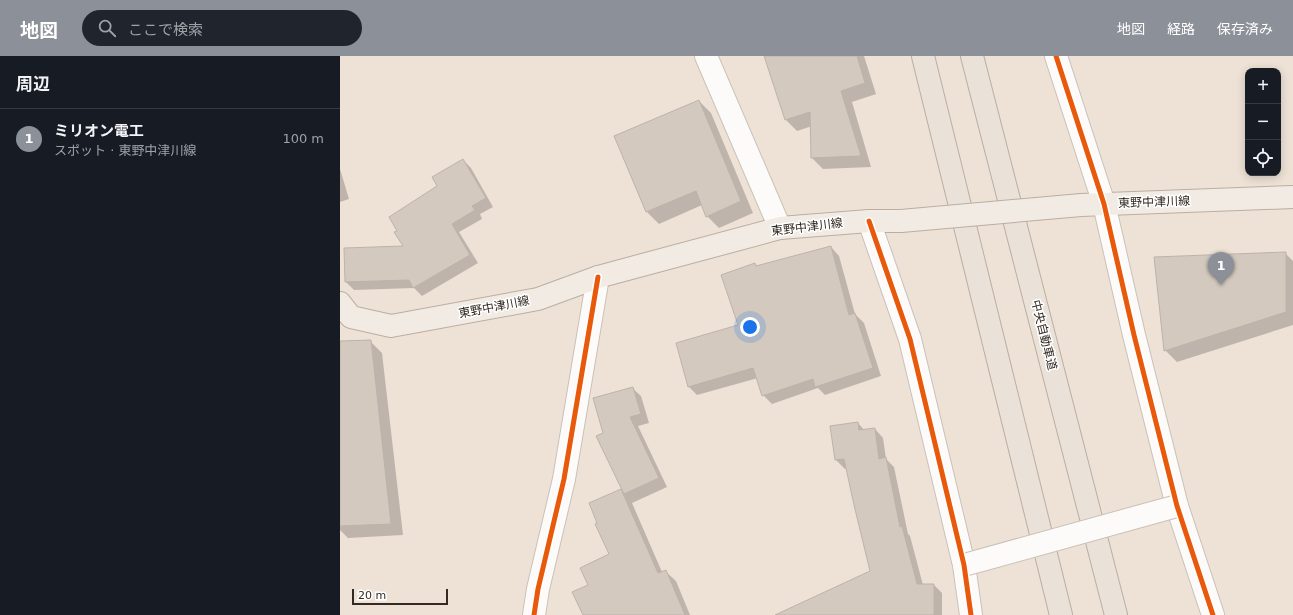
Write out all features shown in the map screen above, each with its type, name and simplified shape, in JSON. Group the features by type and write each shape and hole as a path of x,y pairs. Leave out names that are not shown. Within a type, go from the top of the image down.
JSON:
{"highway":[{"path":"923,56 1061,615"},
{"name":"中央自動車道","path":"972,56 1116,615"}],"main road":[{"name":"東野中津川線","path":"344,313 391,326 538,298 598,277 780,228 869,221 900,221 1081,205 1293,197"}],"street":[{"path":"706,56 780,228"},
{"path":"1056,56 1104,204 1134,335 1177,506 1213,615"},
{"path":"869,221 910,339 964,565 971,615"},
{"path":"534,615 538,589 564,479 598,277"},
{"path":"964,565 1177,506"}],"building":[{"path":"764,56 857,56 865,83 841,91 861,156 811,158 810,112 785,120"},
{"path":"699,100 741,201 706,217 696,191 646,212 614,136"},
{"path":"463,159 486,198 472,206 475,210 452,224 470,255 413,288 409,280 345,282 344,248 403,246 394,232 397,231 389,217 437,186 432,177"},
{"path":"831,246 849,315 855,313 873,368 815,387 813,379 762,396 753,368 688,387 676,343 738,325 721,275 755,263 756,266"},
{"path":"1286,252 1286,312 1164,351 1154,257"},
{"path":"371,340 391,524 340,526 340,341"},
{"path":"633,387 641,414 630,417 659,478 624,494 596,436 603,433 593,398"},
{"path":"858,422 859,430 875,428 879,459 886,457 900,527 902,526 917,584 934,584 934,615 775,615 870,571 844,459 835,460 830,426"},
{"path":"621,489 658,573 666,570 685,615 583,615 572,592 588,585 580,568 609,554 595,524 597,523 589,503"}],"cycle path":[{"path":"1056,56 1104,204 1134,335 1177,506 1213,615"},
{"path":"869,221 910,339 964,565 971,615"},
{"path":"534,615 538,589 564,479 598,277"}],"place":[{"name":"ミリオン電工","path":"1221,285"}]}
